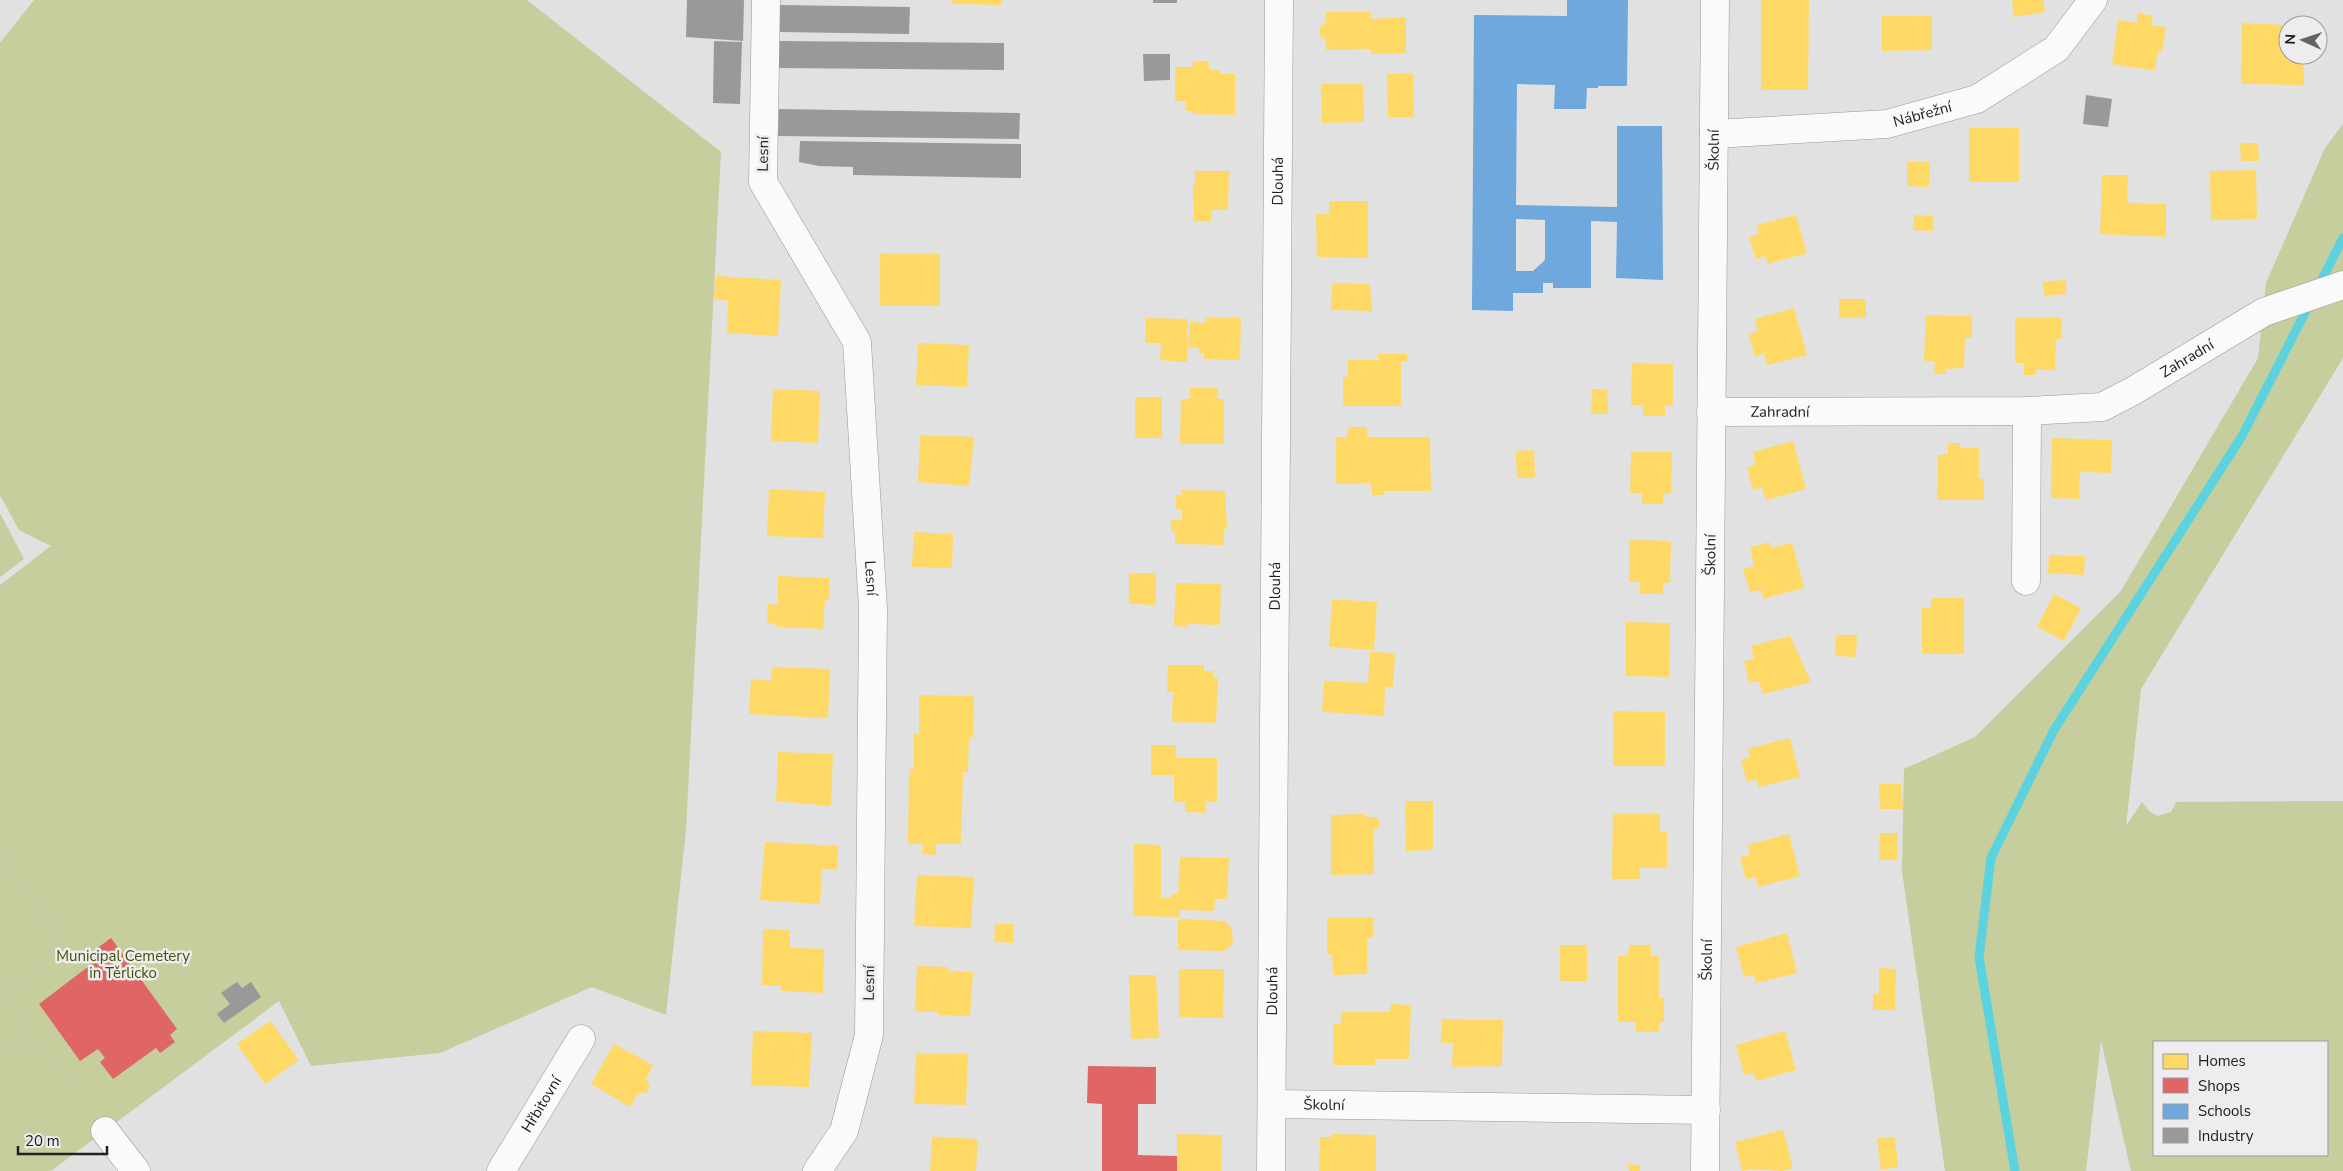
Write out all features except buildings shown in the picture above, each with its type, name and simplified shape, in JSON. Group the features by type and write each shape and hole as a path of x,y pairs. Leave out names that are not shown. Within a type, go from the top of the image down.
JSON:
{"street":[{"name":"Lesní","path":"766,0 763,182 857,342 872,609 869,1035 844,1131 817,1171"},
{"name":"Dlouhá","path":"1271,1171 1279,0"},
{"name":"Školní","path":"1705,1171 1715,0"},
{"name":"Nábřežní","path":"1714,134 1887,124 1977,99 2056,49 2093,0"},
{"name":"Zahradní","path":"1711,412 2027,411 2102,407 2133,392 2264,312 2343,285"},
{"path":"2026,581 2027,411"},
{"name":"Hřbitovní","path":"501,1171 581,1038"},
{"name":"Školní","path":"1272,1104 1706,1110"},
{"path":"106,1131 136,1171"}],"path":[{"path":"0,858 66,941 1,991 106,1131"},
{"path":"0,1056 33,1034"}],"green space":[{"name":"Municipal Cemetery in Těrlicko","path":"34,0 527,0 721,152 686,830 666,1015 592,987 440,1053 311,1066 279,1001 51,1171 0,1171 0,585 51,546 19,530 0,495 0,43"},
{"path":"2343,124 2343,358 2141,689 2126,826 2142,802 2149,811 2158,816 2171,812 2176,802 2343,801 2343,1171 2131,1171 2101,1041 2086,1171 1945,1171 1902,871 1904,769 1975,737 2121,591 2258,358 2266,283 2325,148"},
{"path":"0,513 24,559 0,577"}],"waterway":[{"path":"2318,287 2343,238"},
{"path":"2015,1171 1979,957 1991,858 2054,730 2242,436 2310,303"}]}
